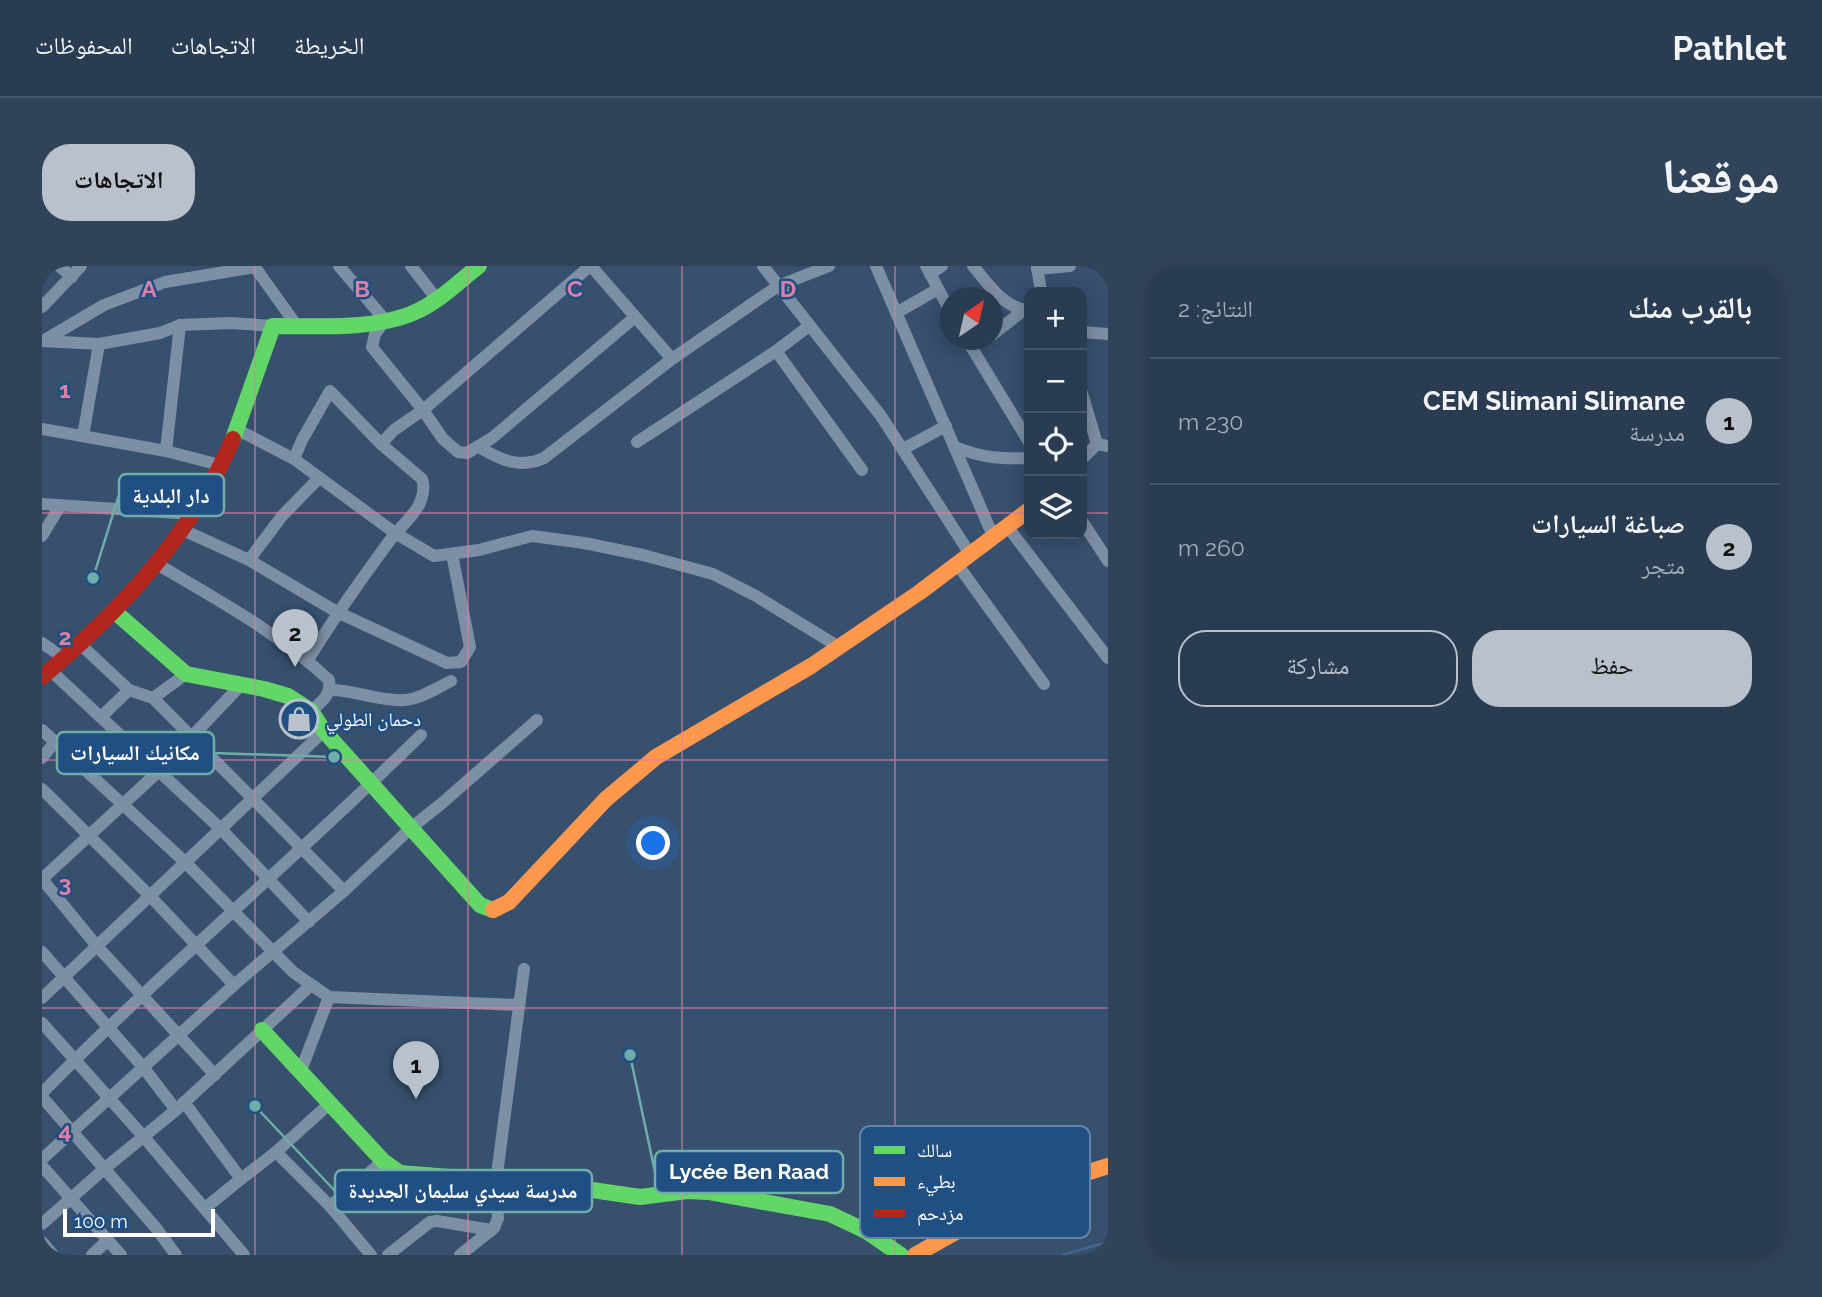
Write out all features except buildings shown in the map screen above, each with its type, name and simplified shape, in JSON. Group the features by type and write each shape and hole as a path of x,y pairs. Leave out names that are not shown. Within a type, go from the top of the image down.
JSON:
{"street":[{"path":"59,266 72,277"},
{"path":"42,307 81,266"},
{"path":"339,266 385,320"},
{"path":"411,266 436,298"},
{"path":"42,341 99,344 160,333 180,325 231,323 273,327 385,320 415,312 479,266"},
{"path":"381,444 394,430 423,410 591,266 672,359"},
{"path":"763,266 881,416 970,554"},
{"path":"479,447 511,462 533,463 579,432 672,359 778,286 829,266"},
{"path":"876,266 993,536"},
{"path":"940,293 928,270 942,266"},
{"path":"973,266 1002,299 1024,310"},
{"path":"1040,287 1037,267 1070,266"},
{"path":"42,341 104,305 165,282 254,267 297,326"},
{"path":"896,313 938,289"},
{"path":"1003,327 1024,312"},
{"path":"385,320 375,334 372,347 443,439 458,452 467,453 479,447 634,318"},
{"path":"166,451 180,325"},
{"path":"637,442 776,351 809,326"},
{"path":"273,327 220,466 183,530 157,564 114,611 46,673 102,716 222,830 309,922"},
{"path":"1087,332 1108,334"},
{"path":"83,436 99,344"},
{"path":"973,350 1024,434"},
{"path":"776,351 862,470"},
{"path":"294,459 330,391 381,444 422,479 424,484 419,506 395,533 337,612 308,660"},
{"path":"1087,405 1103,445 1087,456"},
{"path":"903,449 946,426"},
{"path":"42,429 166,451 220,466"},
{"path":"236,429 294,459 395,533 434,556 532,536 584,543 674,563 713,575 756,596 839,647"},
{"path":"955,447 975,455 997,459 1024,458"},
{"path":"249,559 282,516 319,478"},
{"path":"42,504 192,514"},
{"path":"42,536 60,506"},
{"path":"114,611 186,674 288,696 311,711 324,731 480,905 493,911 501,908 607,799 656,757 839,647 920,593 1024,514"},
{"path":"1007,526 1108,658"},
{"path":"183,530 249,559 337,612 447,663 461,662 470,647 452,554"},
{"path":"1087,530 1108,561"},
{"path":"157,564 230,607 308,660 330,680 331,690 311,711"},
{"path":"957,564 1044,684"},
{"path":"42,643 64,658"},
{"path":"80,644 129,690 153,698 304,847 344,891"},
{"path":"153,698 186,674"},
{"path":"331,690 349,690 403,700 417,697 451,681"},
{"path":"215,1075 96,945 42,880 159,771 241,685"},
{"path":"102,716 129,690"},
{"path":"42,1159 234,985 344,891 412,827 537,720"},
{"path":"42,730 185,862 272,952 310,986 329,997 518,1005"},
{"path":"42,998 324,731"},
{"path":"176,1255 42,1095 107,1027 269,880 421,735"},
{"path":"42,758 56,741"},
{"path":"42,789 150,896 234,985"},
{"path":"42,952 180,1106 241,1179"},
{"path":"460,1255 497,1224 496,1182 524,969"},
{"path":"42,1224 215,1075 310,986"},
{"path":"300,1073 329,997"},
{"path":"42,1023 244,1255"},
{"path":"262,1031 383,1161 405,1175 605,1190 640,1197 687,1191 708,1192 808,1210 845,1220 860,1228"},
{"path":"205,1208 276,1152 330,1104"},
{"path":"276,1152 330,1206 371,1255"},
{"path":"330,1206 383,1161"},
{"path":"42,1166 121,1255"},
{"path":"1090,1171 1108,1166"},
{"path":"388,1255 430,1222 491,1230"},
{"path":"879,1238 901,1255"},
{"path":"915,1255 946,1238"},
{"path":"92,1255 108,1240"},
{"path":"42,1242 53,1255"}],"waterway":[{"path":"1062,1255 1108,1242"}],"traffic: fast":[{"path":"233,439 273,326 362,325 397,318 431,304 479,266"},
{"path":"114,611 186,674 288,696 311,711 324,731 480,905 493,910"},
{"path":"262,1030 383,1161 400,1173 565,1186 640,1197 687,1191 708,1192 830,1214 860,1228"},
{"path":"876,1238 901,1255"}],"traffic: slow":[{"path":"493,910 509,902 606,799 656,757 811,666 920,592 1024,514"},
{"path":"1090,1172 1108,1166"},
{"path":"915,1255 945,1238"}],"traffic: jam":[{"path":"42,677 99,625 152,569 197,507 233,439"}],"place":[{"name":"دار البلدية","path":"93,578"},
{"name":"صباغة السيارات","path":"295,667"},
{"name":"دحمان الطولي","path":"299,719"},
{"name":"مكانيك السيارات","path":"334,757"},
{"name":"Lycée Ben Raad","path":"630,1055"},
{"name":"CEM Slimani Slimane","path":"416,1099"},
{"name":"مدرسة سيدي سليمان الجديدة","path":"255,1106"}]}
